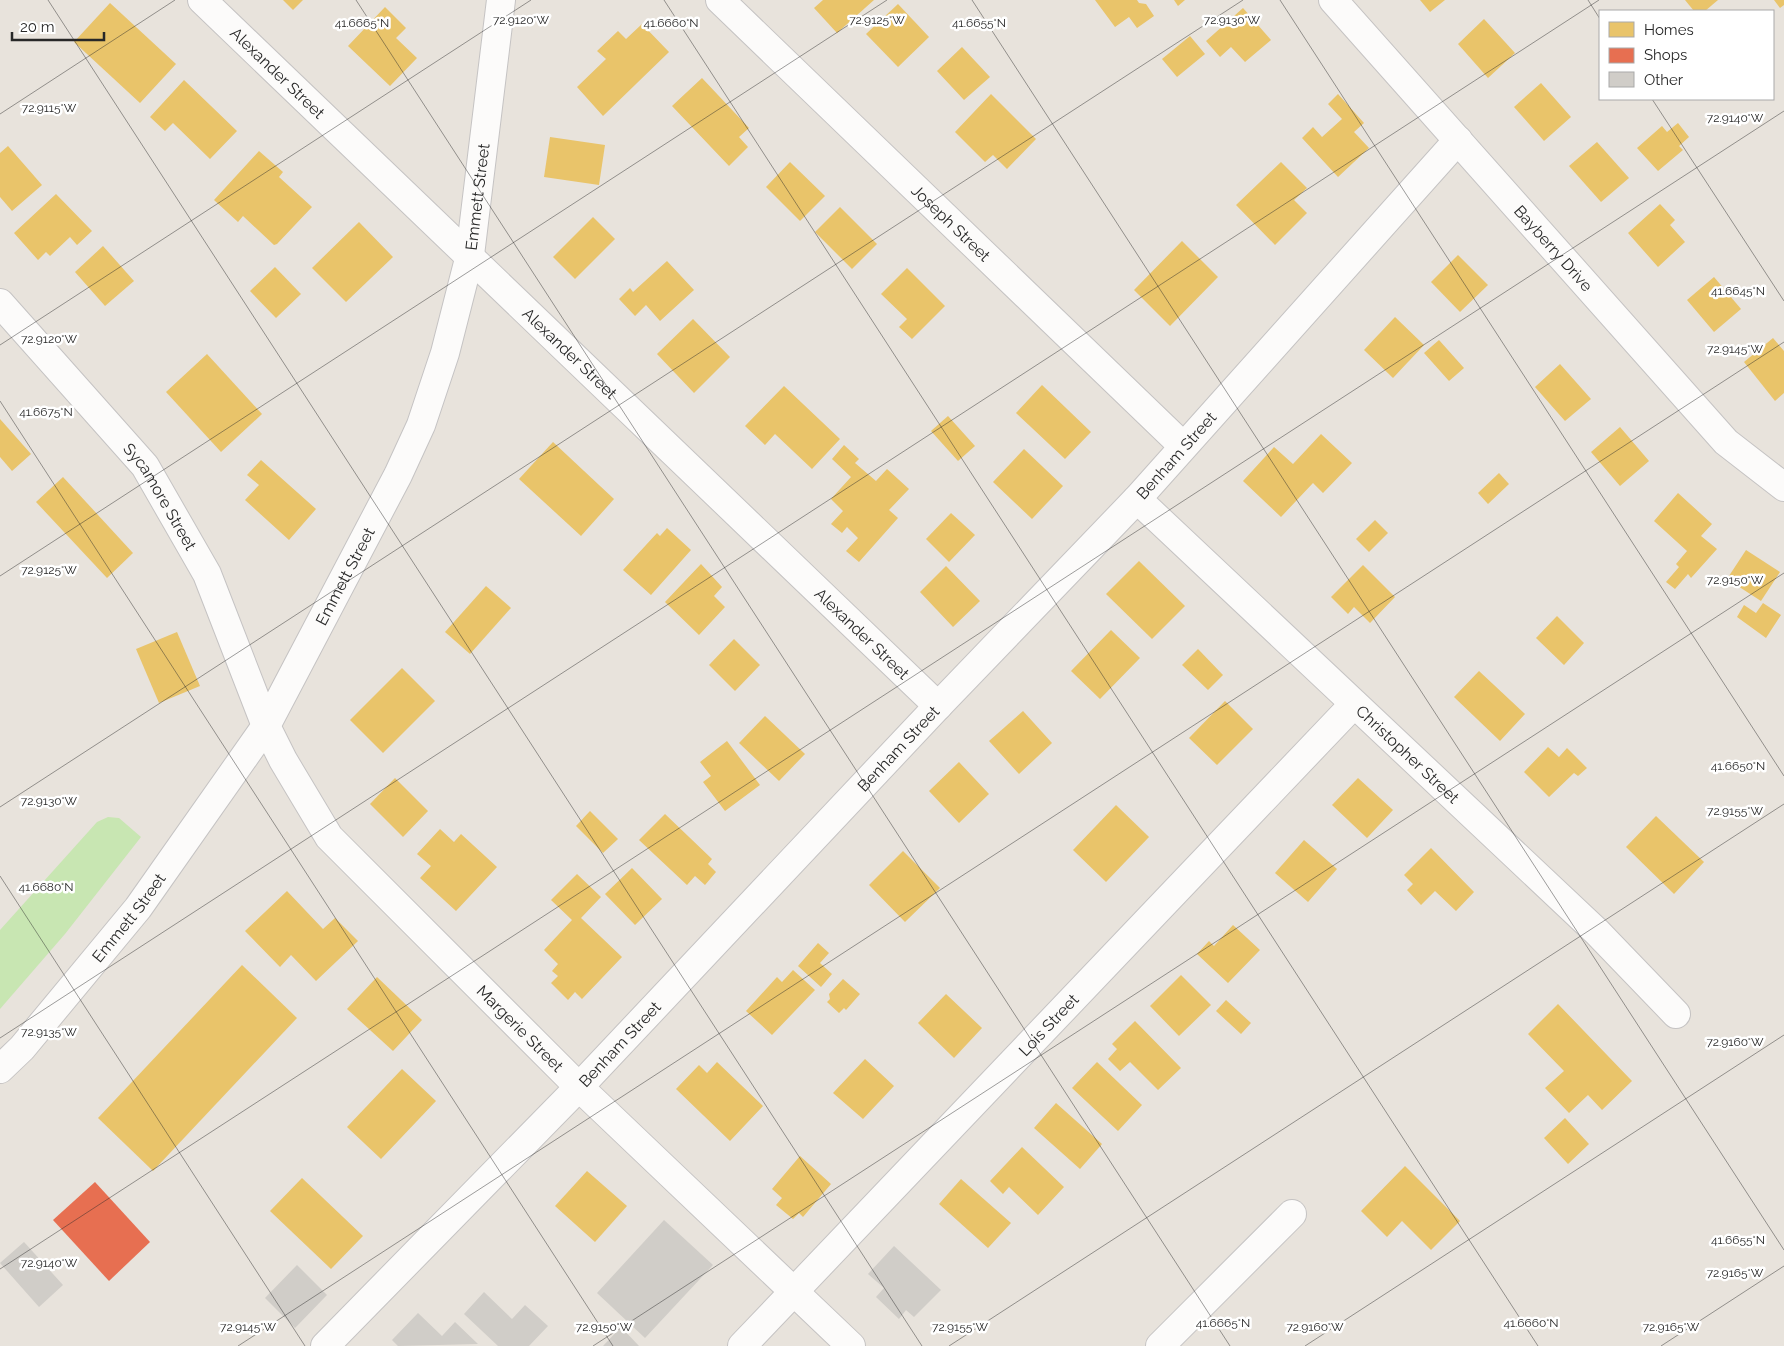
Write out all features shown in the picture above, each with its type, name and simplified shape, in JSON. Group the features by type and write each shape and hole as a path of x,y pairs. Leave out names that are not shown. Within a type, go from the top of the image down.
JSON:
{"street":[{"name":"Alexander Street","path":"202,0 938,706"},
{"name":"Emmett Street","path":"0,1069 22,1048 138,908 266,726 398,476 420,425 445,353 470,255 501,0"},
{"name":"Joseph Street","path":"720,0 1183,446"},
{"name":"Bayberry Drive","path":"1333,0 1726,442 1784,487"},
{"name":"Benham Street","path":"325,1346 579,1086 938,706 1137,499 1458,140"},
{"name":"Sycamore Street","path":"0,302 145,466 207,574 266,726"},
{"name":"Christopher Street","path":"1137,499 1597,932 1676,1014"},
{"name":"Lois Street","path":"742,1346 1354,704"},
{"name":"Margerie Street","path":"266,726 282,760 329,837 579,1086 851,1346"},
{"path":"1160,1346 1292,1214"}],"green space":[{"path":"108,817 119,818 141,837 65,934 0,1009 0,930 97,822"}],"building: Homes":[{"path":"283,0 303,0 293,10"},
{"path":"823,0 874,0 837,33 814,8"},
{"path":"1095,0 1137,0 1139,3 1146,4 1154,16 1137,28 1129,17 1115,27"},
{"path":"1174,0 1185,0 1178,6"},
{"path":"1420,0 1445,0 1430,12"},
{"path":"1685,0 1718,0 1706,10 1693,10"},
{"path":"1774,0 1784,0 1784,5 1780,8"},
{"path":"110,3 176,64 140,103 74,42"},
{"path":"898,4 929,37 898,67 866,34"},
{"path":"385,7 406,28 396,38 417,58 390,86 348,46"},
{"path":"1243,8 1271,40 1245,62 1231,47 1220,57 1206,41"},
{"path":"1484,19 1515,53 1488,78 1458,44"},
{"path":"642,24 669,52 603,116 577,87 606,59 597,51 618,31 626,39"},
{"path":"1190,36 1205,54 1177,77 1162,59"},
{"path":"962,47 990,77 964,100 937,71"},
{"path":"702,78 749,128 739,137 748,147 729,166 672,106"},
{"path":"184,80 237,131 210,159 173,123 165,131 150,117"},
{"path":"1541,83 1571,117 1544,141 1514,107"},
{"path":"991,94 1036,139 1007,169 993,155 985,162 955,132"},
{"path":"1338,94 1364,123 1354,132 1369,148 1338,177 1302,138 1313,127 1322,137 1342,119 1328,104"},
{"path":"1678,123 1689,137 1679,146 1683,150 1658,171 1637,148 1662,126 1667,132"},
{"path":"550,137 605,145 599,185 544,177"},
{"path":"1597,142 1629,178 1601,202 1569,166"},
{"path":"8,146 42,185 12,211 0,197 0,153"},
{"path":"259,151 283,172 279,177 312,207 274,245 243,216 238,222 214,200"},
{"path":"790,162 825,196 800,221 766,187"},
{"path":"1281,162 1307,188 1294,200 1307,213 1275,245 1236,205"},
{"path":"56,194 92,231 77,245 70,237 50,256 46,252 38,260 14,233"},
{"path":"1660,204 1675,220 1670,225 1685,242 1658,267 1628,233"},
{"path":"840,207 877,244 852,269 815,232"},
{"path":"593,217 615,239 575,279 553,257"},
{"path":"359,222 393,257 346,302 312,268"},
{"path":"1182,241 1218,277 1170,326 1134,290"},
{"path":"103,246 134,281 105,306 75,272"},
{"path":"1458,255 1488,285 1460,312 1431,282"},
{"path":"667,261 694,290 660,321 646,305 635,316 619,299 630,288 633,292"},
{"path":"275,267 301,294 276,318 250,291"},
{"path":"907,268 945,306 912,339 899,327 907,319 881,294"},
{"path":"1714,277 1741,309 1714,332 1687,300"},
{"path":"1395,317 1424,345 1393,378 1364,350"},
{"path":"693,319 730,357 694,393 657,354"},
{"path":"1773,338 1784,351 1784,393 1775,401 1744,362"},
{"path":"1439,340 1464,368 1449,381 1424,353"},
{"path":"207,354 262,414 221,452 166,392"},
{"path":"1560,364 1591,399 1565,421 1535,387"},
{"path":"1042,385 1091,432 1065,459 1016,413"},
{"path":"784,386 840,439 812,469 775,434 765,445 745,426"},
{"path":"948,416 975,446 958,461 931,431"},
{"path":"0,419 31,454 12,471 0,457"},
{"path":"1620,427 1649,461 1620,486 1591,452"},
{"path":"1321,434 1352,463 1323,493 1313,483 1281,517 1243,481 1274,447 1293,464"},
{"path":"553,442 614,499 581,536 519,479"},
{"path":"844,445 859,459 855,463 876,481 887,469 909,489 889,510 898,518 859,562 846,551 858,538 847,527 842,533 831,524 843,511 831,499 851,477 832,459"},
{"path":"1024,449 1063,486 1032,519 993,482"},
{"path":"261,460 316,509 289,540 245,500 259,485 247,475"},
{"path":"1499,473 1509,484 1488,504 1478,493"},
{"path":"63,477 133,553 107,578 36,502"},
{"path":"1678,493 1712,524 1701,536 1717,549 1691,578 1688,574 1675,589 1666,582 1679,567 1676,564 1687,551 1654,521"},
{"path":"951,513 975,535 949,562 926,539"},
{"path":"1375,520 1388,533 1369,552 1356,539"},
{"path":"667,528 691,550 651,595 623,570 657,533 660,536"},
{"path":"1746,550 1780,572 1761,601 1727,579"},
{"path":"1139,561 1185,606 1152,639 1106,594"},
{"path":"701,564 722,587 714,596 725,607 699,635 665,602"},
{"path":"1363,565 1395,597 1370,623 1354,607 1348,614 1331,597"},
{"path":"946,566 980,601 953,627 920,592"},
{"path":"486,586 511,608 470,654 445,632"},
{"path":"1763,603 1781,615 1766,638 1737,617 1744,605 1756,613"},
{"path":"1557,616 1584,643 1564,665 1536,638"},
{"path":"1111,630 1140,658 1100,699 1071,671"},
{"path":"177,632 200,686 159,703 136,649"},
{"path":"734,639 760,665 735,691 709,665"},
{"path":"1198,649 1223,675 1208,690 1182,665"},
{"path":"402,668 435,701 383,753 350,720"},
{"path":"1479,671 1525,714 1500,741 1454,697"},
{"path":"1225,701 1253,729 1217,765 1189,738"},
{"path":"1023,711 1052,743 1019,774 989,741"},
{"path":"765,716 805,754 779,781 739,743"},
{"path":"727,741 760,785 725,811 703,782 711,776 700,762"},
{"path":"1548,747 1559,757 1567,748 1587,768 1578,776 1574,773 1549,797 1524,772"},
{"path":"959,762 989,794 959,823 929,791"},
{"path":"395,778 428,811 403,837 370,804"},
{"path":"1358,778 1393,810 1367,838 1332,805"},
{"path":"1116,805 1149,837 1106,882 1073,850"},
{"path":"590,811 618,839 603,853 576,826"},
{"path":"665,814 712,859 708,864 716,872 705,885 695,876 687,885 639,840"},
{"path":"1656,816 1704,862 1674,894 1626,847"},
{"path":"440,829 454,842 461,834 497,867 456,911 420,878 431,866 417,854"},
{"path":"1304,840 1337,869 1308,902 1275,873"},
{"path":"1431,848 1474,892 1456,911 1435,891 1421,905 1407,890 1413,884 1404,875"},
{"path":"903,851 940,888 905,922 869,885"},
{"path":"632,868 662,899 635,925 605,894"},
{"path":"577,874 601,897 581,918 622,957 582,999 575,992 568,1000 551,983 558,976 552,971 558,964 544,950 572,920 551,900"},
{"path":"287,891 323,929 335,918 358,941 316,981 291,955 280,967 245,931"},
{"path":"1233,925 1260,950 1228,983 1197,954 1209,941 1214,946"},
{"path":"818,943 829,953 820,963 832,974 821,987 798,966"},
{"path":"242,965 297,1018 153,1171 98,1118"},
{"path":"793,970 815,990 772,1035 746,1011 777,977 782,982"},
{"path":"1181,975 1211,1005 1179,1036 1150,1006"},
{"path":"377,977 422,1020 393,1051 347,1009"},
{"path":"843,979 860,994 846,1010 844,1008 839,1013 827,1002 830,999 829,994"},
{"path":"946,994 982,1028 954,1058 918,1023"},
{"path":"1226,1000 1251,1023 1241,1034 1216,1011"},
{"path":"1558,1004 1632,1081 1602,1110 1588,1095 1569,1113 1545,1088 1564,1071 1528,1034"},
{"path":"1135,1021 1181,1068 1158,1090 1130,1062 1120,1071 1108,1059 1117,1049 1112,1044"},
{"path":"865,1059 894,1086 863,1119 833,1093"},
{"path":"717,1062 763,1106 730,1141 676,1089 699,1065 707,1073"},
{"path":"1097,1062 1142,1105 1118,1131 1072,1088"},
{"path":"402,1069 436,1101 381,1159 347,1127"},
{"path":"1056,1103 1102,1144 1080,1169 1034,1128"},
{"path":"1565,1118 1589,1144 1568,1164 1544,1138"},
{"path":"1022,1147 1064,1187 1038,1215 1009,1187 1003,1194 990,1181"},
{"path":"800,1156 831,1184 803,1217 799,1213 793,1219 776,1205 782,1198 772,1189"},
{"path":"1405,1166 1460,1221 1431,1250 1402,1221 1387,1237 1361,1211"},
{"path":"587,1171 627,1206 595,1242 555,1206"},
{"path":"302,1178 363,1236 331,1269 270,1211"},
{"path":"961,1179 1011,1223 988,1248 939,1204"}],"building: Shops":[{"path":"95,1182 150,1242 109,1281 53,1220"}],"building: Other":[{"path":"664,1220 713,1265 645,1338 597,1293"},
{"path":"24,1242 63,1285 39,1307 0,1263"},
{"path":"894,1246 941,1290 914,1317 906,1310 899,1319 876,1297 884,1288 868,1274"},
{"path":"297,1265 327,1295 295,1328 265,1298"},
{"path":"484,1292 512,1319 525,1305 548,1326 529,1346 498,1346 464,1314"},
{"path":"418,1313 442,1336 455,1322 478,1344 398,1346 392,1340"},
{"path":"621,1327 639,1346 603,1346"}]}
